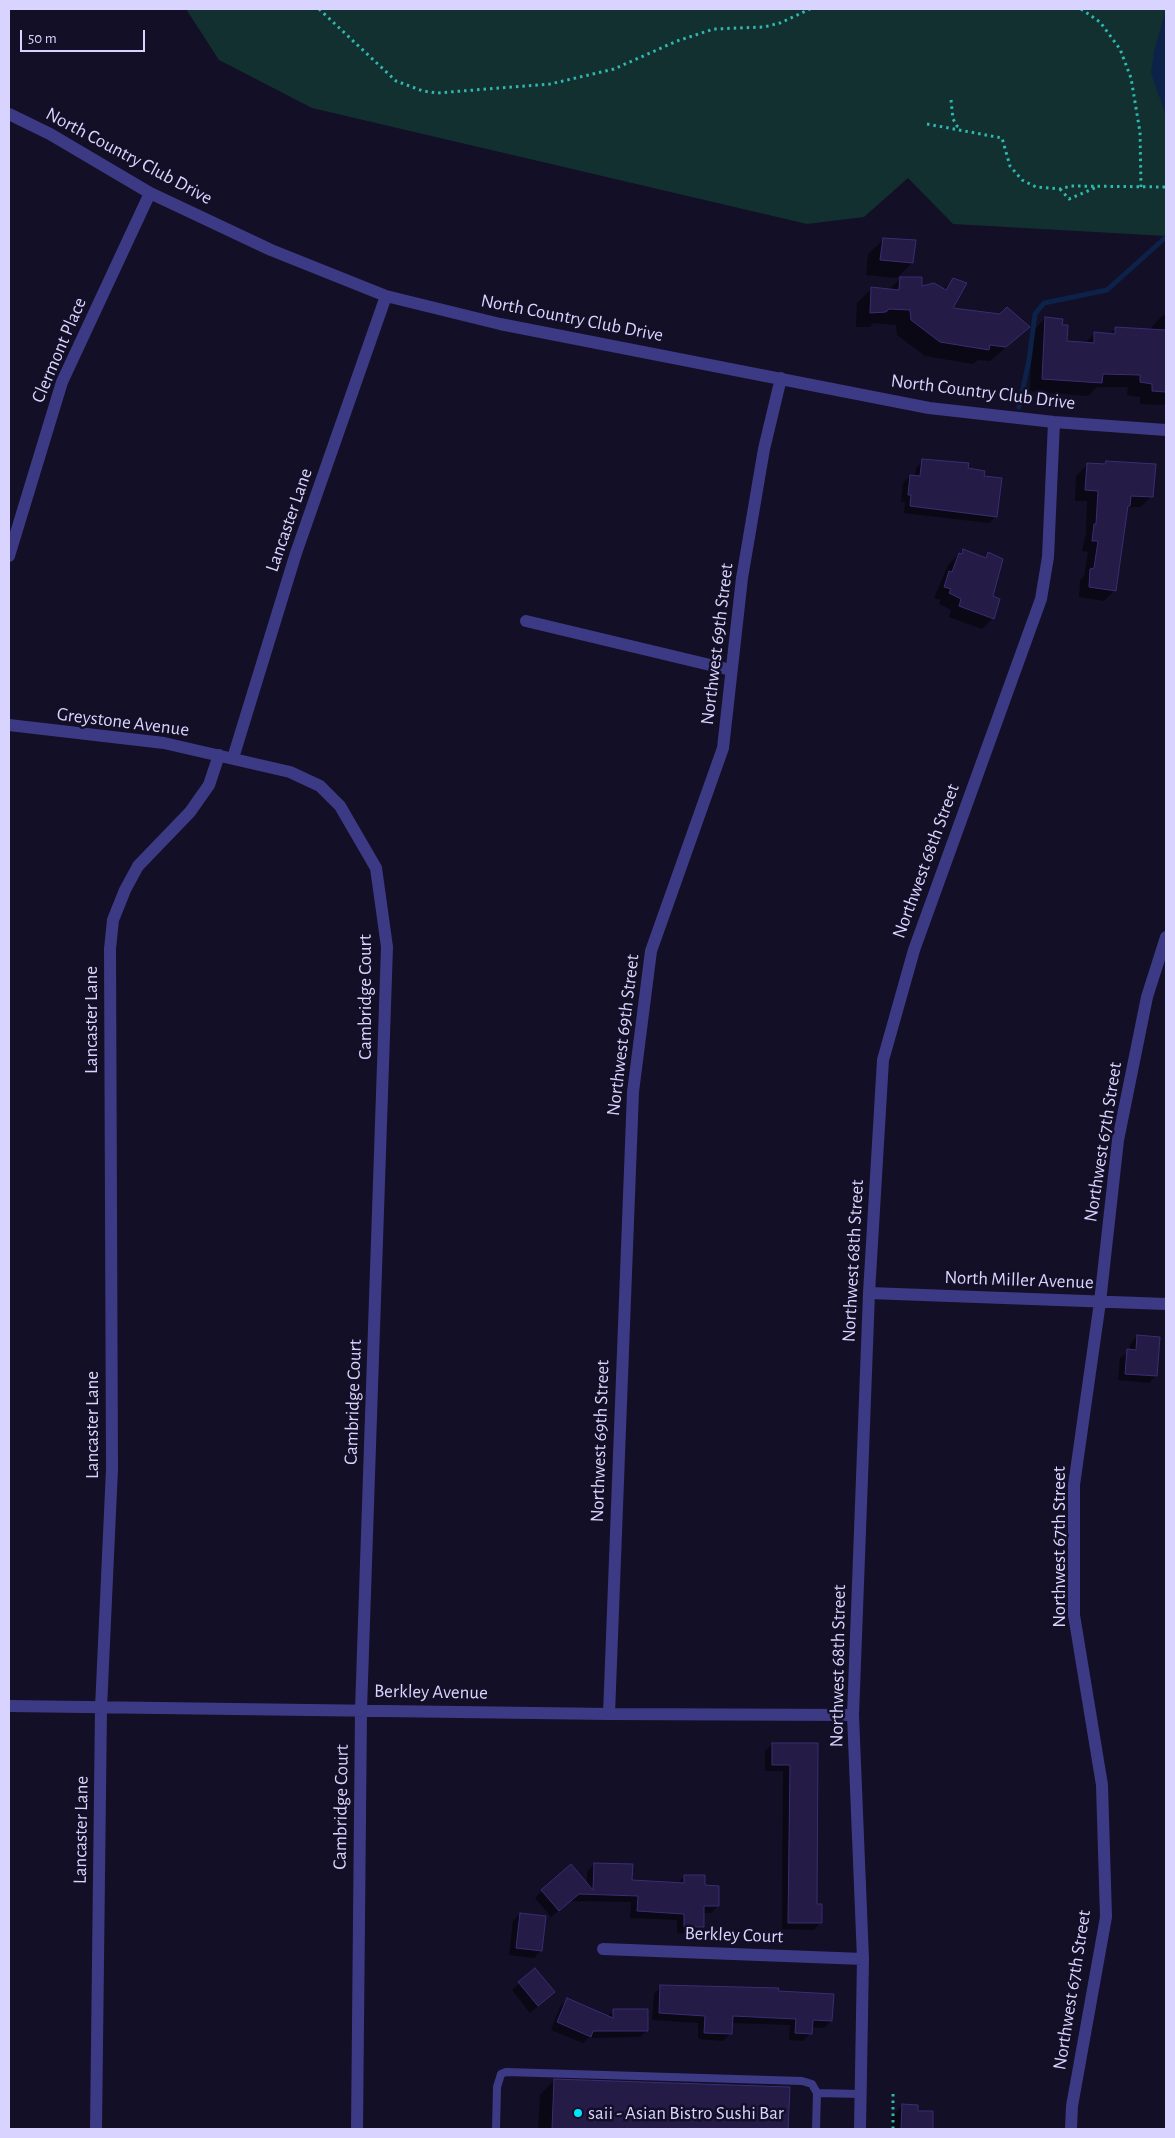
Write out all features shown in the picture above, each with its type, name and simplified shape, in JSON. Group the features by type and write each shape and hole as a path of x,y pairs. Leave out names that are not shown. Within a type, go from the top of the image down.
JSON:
{"street":[{"name":"North Country Club Drive","path":"9,114 50,134 150,193 271,250 386,296 500,324 929,408 1054,422 1166,430"},
{"name":"Clermont Place","path":"9,556 62,382 150,193"},
{"name":"Lancaster Lane","path":"233,758 296,553 386,296"},
{"name":"Northwest 69th Street","path":"608,1714 633,1092 651,951 723,748 742,578 764,449 781,378"},
{"name":"Northwest 68th Street","path":"860,2129 863,1959 853,1715 870,1293 883,1060 914,950 1043,592 1048,557 1054,422"},
{"path":"526,621 731,670"},
{"name":"Greystone Avenue","path":"9,725 164,743 233,758"},
{"name":"Lancaster Lane","path":"96,2129 101,1708 112,1469 110,949 113,920 125,890 138,866 190,812 209,785 219,755"},
{"name":"Cambridge Court","path":"233,758 290,772 320,786 340,806 376,868 387,947 361,1710 357,2129"},
{"name":"Northwest 67th Street","path":"1071,2129 1072,2106 1106,1916 1102,1785 1074,1615 1074,1485 1100,1302 1118,1140 1147,997 1166,937"},
{"name":"North Miller Avenue","path":"870,1293 1166,1304"},
{"name":"Berkley Avenue","path":"9,1706 608,1714 853,1715"},
{"name":"Berkley Court","path":"602,1949 863,1959"}],"lane":[{"path":"496,2129 498,2080 501,2074 506,2072 802,2080 812,2084 817,2093 816,2129"},
{"path":"817,2093 860,2094"}],"path":[{"path":"319,9 396,81 423,91 437,93 534,87 559,82 614,69 677,41 714,29 764,27 780,23 810,9"},
{"path":"1081,9 1100,22 1120,49 1131,78 1140,132 1141,187"},
{"path":"951,100 953,119 957,126 965,131"},
{"path":"927,124 1002,138 1010,166 1022,180 1036,187 1060,189 1071,186 1166,187"},
{"path":"1060,189 1068,199 1098,186"},
{"path":"894,2094 894,2129"}],"green space":[{"path":"186,9 1166,9 1166,236 953,224 908,178 864,217 807,224 312,108 219,60"}],"water":[{"path":"1166,9 1166,116 1151,73 1154,51"}],"building":[{"path":"883,238 916,240 913,263 880,260"},
{"path":"900,277 922,277 922,286 934,283 946,290 953,278 967,283 953,308 1000,314 1007,307 1030,327 1006,347 990,345 989,350 940,342 911,320 910,310 889,309 886,312 870,313 871,287 899,290"},
{"path":"1045,317 1063,319 1062,325 1068,325 1067,341 1094,343 1094,332 1115,334 1115,327 1166,330 1166,392 1152,391 1152,384 1140,382 1140,375 1103,374 1102,383 1042,379"},
{"path":"922,459 969,463 968,468 985,471 984,476 1002,478 997,517 910,506 911,495 908,495 910,475 920,476"},
{"path":"1106,461 1156,464 1153,497 1131,496 1116,591 1089,587 1090,569 1094,568 1098,541 1092,541 1094,524 1096,524 1098,491 1085,490 1087,463 1105,464"},
{"path":"963,549 986,558 988,552 1003,559 993,596 1000,599 994,619 959,606 961,599 949,593 951,589 944,587 949,571 952,572 959,553 962,554"},
{"path":"1137,1335 1160,1337 1157,1376 1125,1374 1127,1349 1136,1350"},
{"path":"772,1743 818,1743 817,1904 822,1904 822,1923 788,1923 790,1765 772,1765"},
{"path":"594,1863 633,1864 632,1880 684,1883 684,1875 705,1875 705,1885 719,1886 719,1906 704,1906 704,1927 684,1927 684,1914 637,1911 638,1896 579,1894 559,1911 541,1890 571,1864 593,1890"},
{"path":"520,1913 546,1916 542,1951 516,1948"},
{"path":"535,1968 555,1992 538,2006 518,1982"},
{"path":"660,1985 779,1988 778,1991 834,1994 832,2021 813,2020 812,2034 795,2033 796,2019 733,2016 732,2034 704,2033 705,2016 659,2013"},
{"path":"567,1998 613,2018 613,2009 648,2009 648,2031 593,2031 591,2037 557,2022"},
{"path":"554,2079 790,2087 788,2129 552,2129"},
{"path":"902,2104 918,2105 918,2111 933,2111 933,2129 901,2129"}],"waterway":[{"path":"1019,407 1029,360 1035,314 1044,303 1107,290 1166,237"}],"place":[{"name":"saii - Asian Bistro Sushi Bar","path":"578,2113"}]}
